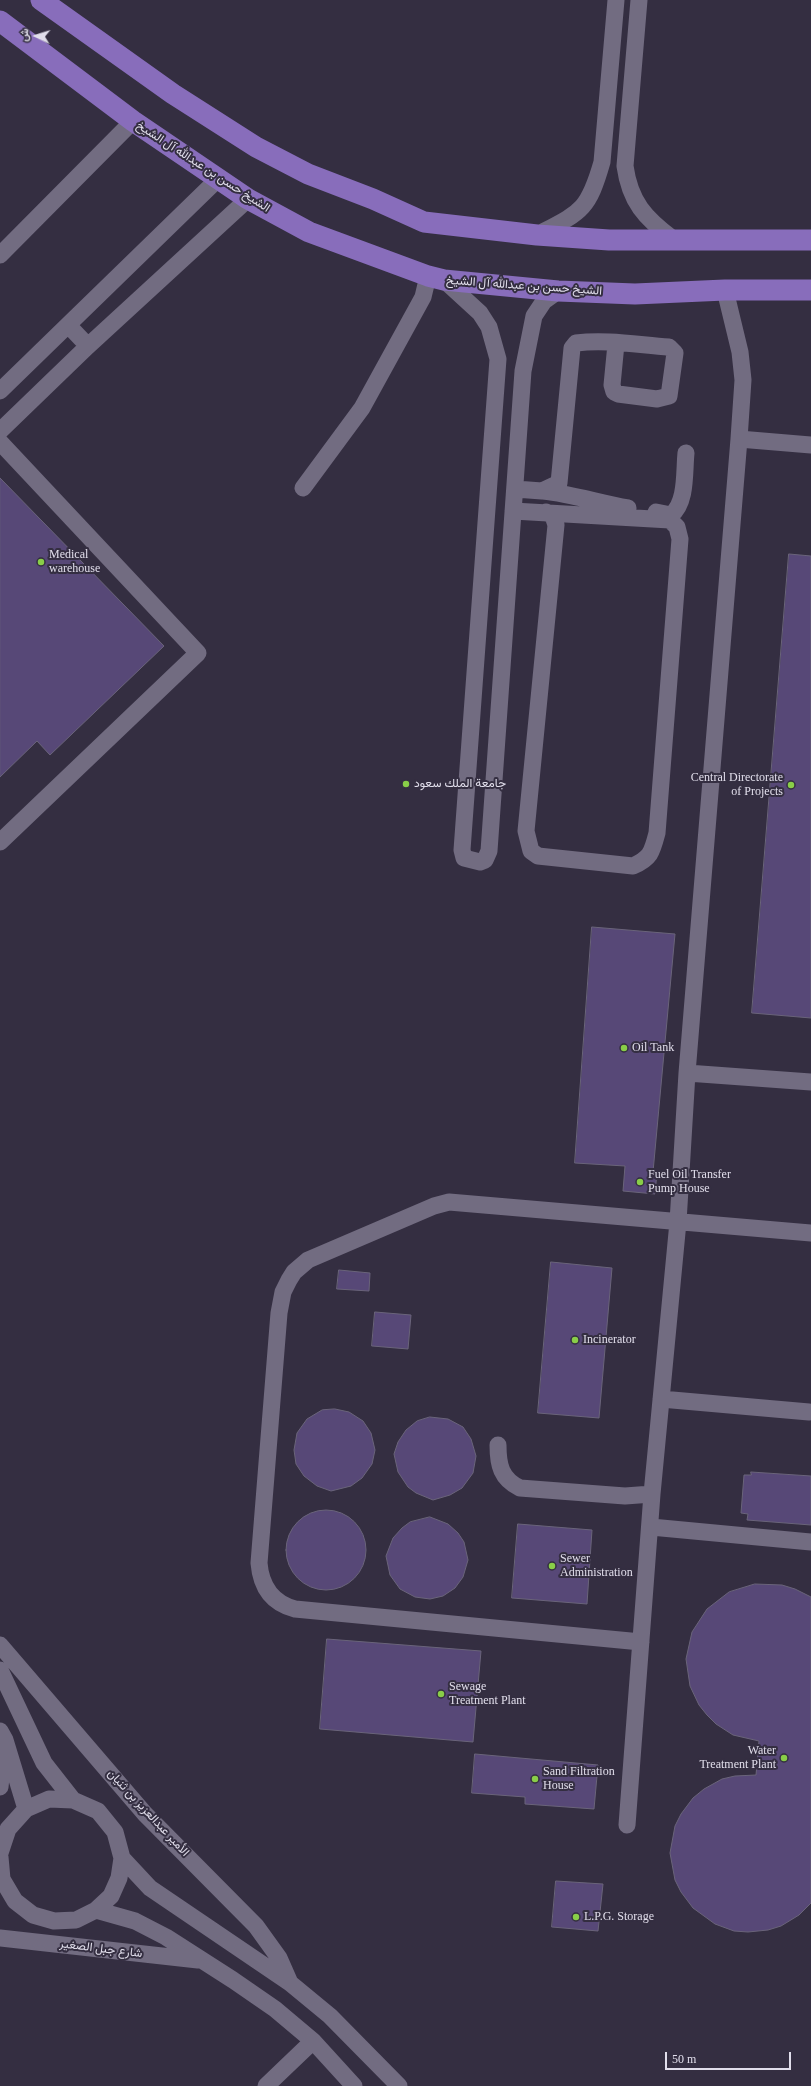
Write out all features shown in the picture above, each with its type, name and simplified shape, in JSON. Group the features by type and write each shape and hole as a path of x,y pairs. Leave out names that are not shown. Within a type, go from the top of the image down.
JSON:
{"main road":[{"path":"41,0 215,122 256,147 308,174 373,199 424,222 609,240 811,240"},
{"name":"الشيخ حسن بن عبدالله آل الشيخ","path":"0,21 133,121 248,199 309,232 436,278 558,291 635,294 725,290 811,290"}],"street":[{"path":"537,234 574,216 588,201 595,187 602,162 616,0"},
{"path":"639,0 625,156 625,171 638,206 650,222 673,239"},
{"path":"0,254 133,121"},
{"path":"0,391 219,178"},
{"path":"0,431 88,346 248,199"},
{"path":"303,488 362,408 423,297 436,278 480,313 490,327 498,359 462,850 464,858 480,862 485,860 489,851 523,371 534,316 544,301 558,291"},
{"path":"627,1826 651,1527 652,1494 678,1222 687,1073 743,380 740,352 725,290"},
{"path":"68,325 88,346"},
{"path":"514,499 542,491 559,483 572,348 576,344 586,342 616,344"},
{"path":"739,439 811,445"},
{"path":"0,442 198,653 0,842"},
{"path":"542,491 566,493 600,503 671,515 675,512 681,500 686,453"},
{"path":"487,496 514,499 546,512 553,516 556,525 526,831 531,851 538,856 633,866 646,860 653,851 657,833 680,539 677,527 670,520 546,512"},
{"path":"687,1073 811,1082"},
{"path":"641,1642 295,1609 275,1600 265,1588 261,1580 259,1564 279,1313 283,1292 294,1272 308,1260 441,1203 457,1201 811,1233"},
{"path":"661,1399 809,1412"},
{"path":"498,1445 501,1472 512,1484 520,1488 624,1496 652,1494"},
{"path":"651,1527 811,1542"},
{"name":"الأمير عبدالعزيز بن ثنيان","path":"0,1645 145,1814 256,1926 279,1958 290,1983"},
{"path":"0,1670 44,1763 73,1800"},
{"path":"2,1736 26,1809"},
{"path":"0,1787 2,1736"},
{"path":"0,1852 8,1829 26,1809 49,1799 73,1800 98,1811 115,1832 122,1858 119,1878 110,1896 96,1910 76,1920 54,1921 33,1915 8,1901 2,1879 0,1858"},
{"name":"الأمير عبدالعزيز بن ثنيان","path":"122,1858 150,1888 290,1983 330,2016 398,2086"},
{"name":"شارع جبل الصغير","path":"96,1910 135,1921 166,1937 275,2009 313,2041"},
{"name":"شارع جبل الصغير","path":"0,1938 202,1961"},
{"path":"266,2086 313,2041 354,2086"}],"building":[{"name":"Medical warehouse","path":"0,478 164,646 50,755 37,741 0,777"},
{"name":"Central Directorate of Projects","path":"789,554 811,556 811,1018 752,1013"},
{"name":"Oil Tank","path":"592,927 675,934 653,1172 657,1172 655,1194 623,1191 625,1166 575,1163"},
{"name":"Incinerator","path":"551,1262 612,1268 599,1418 538,1413"},
{"path":"339,1270 370,1273 369,1291 337,1289"},
{"path":"375,1312 411,1315 408,1349 372,1346"},
{"path":"335,1409 349,1412 363,1421 371,1433 375,1450 372,1464 362,1478 351,1486 331,1491 317,1486 304,1476 296,1464 294,1450 297,1433 307,1419 322,1410"},
{"path":"430,1417 448,1419 463,1427 471,1439 476,1456 473,1473 462,1488 450,1495 433,1500 416,1493 408,1487 398,1472 394,1454 398,1442 406,1430 417,1421"},
{"path":"751,1472 811,1476 811,1525 747,1520 748,1514 741,1513 744,1475 751,1475"},
{"path":"318,1510 334,1510 355,1521 366,1542 366,1558 355,1579 334,1590 318,1590 304,1584 297,1579 292,1572 286,1558 286,1542 292,1528 297,1521 304,1516"},
{"path":"430,1517 448,1524 458,1533 464,1542 468,1560 463,1577 455,1588 443,1596 430,1599 415,1597 400,1589 390,1575 386,1556 393,1538 402,1528 410,1522"},
{"name":"Sewer Administration","path":"518,1524 592,1530 587,1604 512,1598"},
{"name":"Water Treatment Plant","path":"755,1584 782,1585 795,1589 811,1597 811,1903 799,1915 781,1926 768,1930 748,1932 734,1931 715,1924 693,1908 681,1892 675,1880 670,1853 675,1826 681,1814 693,1798 704,1789 722,1779 735,1776 756,1775 759,1741 733,1735 716,1724 707,1715 699,1705 690,1686 686,1659 692,1632 707,1609 729,1592"},
{"path":"327,1639 481,1651 473,1742 320,1729"},
{"name":"Sand Filtration House","path":"475,1754 598,1765 594,1809 525,1804 525,1797 472,1793"},
{"name":"L.P.G. Storage","path":"556,1881 603,1884 598,1931 552,1927"}],"place":[{"name":"Medical warehouse","path":"41,562"},
{"name":"جامعة الملك سعود","path":"406,784"},
{"name":"Central Directorate of Projects","path":"791,785"},
{"name":"Oil Tank","path":"624,1048"},
{"name":"Fuel Oil Transfer Pump House","path":"640,1182"},
{"name":"Incinerator","path":"575,1340"},
{"name":"Sewer Administration","path":"552,1566"},
{"name":"Sewage Treatment Plant","path":"441,1694"},
{"name":"Water Treatment Plant","path":"784,1758"},
{"name":"Sand Filtration House","path":"535,1779"},
{"name":"L.P.G. Storage","path":"576,1917"}]}
